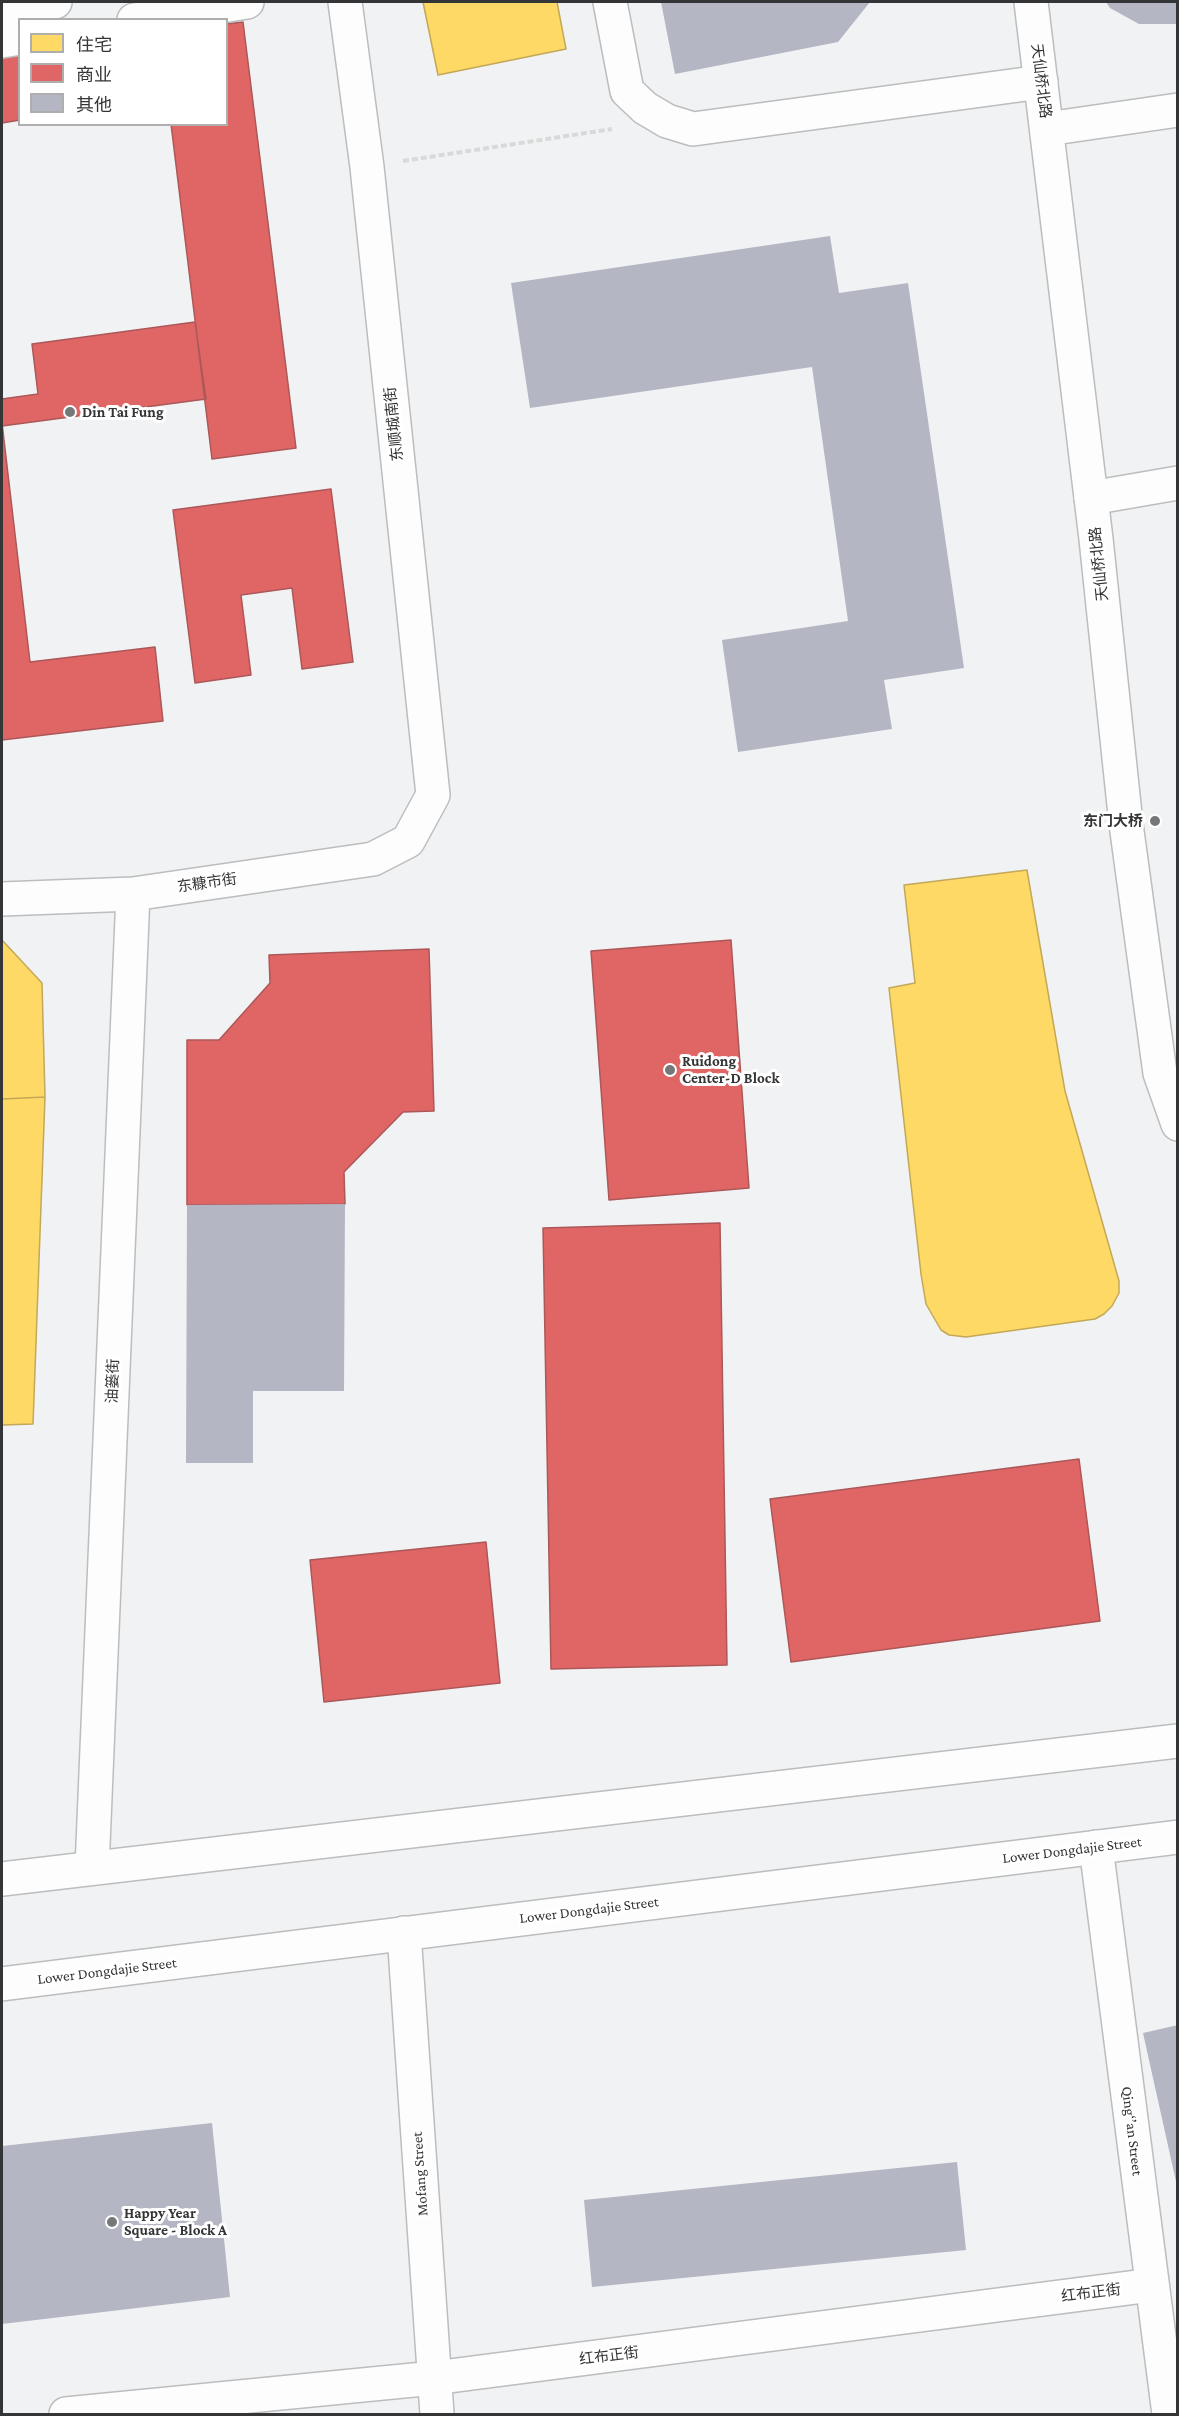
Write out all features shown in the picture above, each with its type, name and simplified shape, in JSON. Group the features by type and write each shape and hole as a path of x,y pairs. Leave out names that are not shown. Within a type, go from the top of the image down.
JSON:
{"street":[{"path":"2,9 55,2"},
{"path":"147,18 247,2"},
{"name":"东顺城南街","path":"345,2 367,167 433,795 408,842"},
{"path":"610,2 627,91 645,108 667,121 693,129 1041,81"},
{"name":"天仙桥北路","path":"1031,2 1091,498 1126,824 1160,1073 1178,1124"},
{"path":"2,40 18,38"},
{"path":"1047,129 1178,110"},
{"path":"1091,498 1178,483"},
{"name":"东糠市街","path":"2,899 133,894 373,859 408,842"},
{"name":"油篓街","path":"92,1868 133,894"},
{"path":"2,1879 1178,1741"},
{"name":"Lower Dongdajie Street","path":"2,1984 1178,1837"},
{"name":"Qing‘’an Street","path":"1096,1847 1169,2415"},
{"name":"Mofang Street","path":"404,1933 437,2415"},
{"name":"红布正街","path":"66,2415 434,2378 1152,2285"}],"path":[{"path":"367,167 667,121"}],"building: 住宅":[{"path":"423,2 557,2 566,49 438,75"},
{"path":"1027,870 1065,1091 1119,1281 1119,1293 1112,1306 1095,1319 966,1337 949,1335 941,1330 926,1304 889,988 915,983 904,885"},
{"path":"2,940 42,983 45,1097 2,1099"},
{"path":"45,1097 33,1424 2,1425 2,1099"}],"building: 商业":[{"path":"243,22 296,448 212,459 171,126 228,126 228,24"},
{"path":"18,50 18,120 2,123 2,52"},
{"path":"195,322 206,399 2,426 2,399 38,394 32,344"},
{"path":"2,423 30,662 155,647 163,721 2,740"},
{"path":"331,489 353,662 302,669 292,588 241,595 251,675 195,683 173,510"},
{"name":"Ruidong Center-D Block","path":"731,940 749,1188 609,1200 591,951"},
{"path":"429,949 434,1111 403,1112 344,1172 345,1204 187,1205 187,1040 219,1040 270,983 269,955"},
{"path":"720,1223 727,1665 551,1669 543,1228"},
{"path":"1079,1459 1100,1621 791,1662 770,1499"},
{"path":"486,1542 500,1683 324,1702 310,1560"}],"building: 其他":[{"path":"661,2 870,2 838,42 675,74"},
{"path":"1106,2 1178,2 1178,24 1139,24 1110,8"},
{"path":"830,236 839,293 908,283 964,668 884,680 892,729 738,752 722,640 848,621 812,367 530,408 511,283"},
{"path":"345,1204 344,1391 253,1391 253,1463 186,1463 187,1205"},
{"path":"1178,2025 1178,2186 1177,2186 1143,2033"},
{"name":"Happy Year Square - Block A","path":"212,2123 230,2297 2,2324 2,2146"},
{"path":"957,2162 966,2250 592,2287 584,2200"}],"place":[{"name":"Din Tai Fung","path":"70,412"},
{"name":"东门大桥","path":"1155,821"},
{"name":"Ruidong Center-D Block","path":"670,1070"},
{"name":"Happy Year Square - Block A","path":"112,2222"}]}
